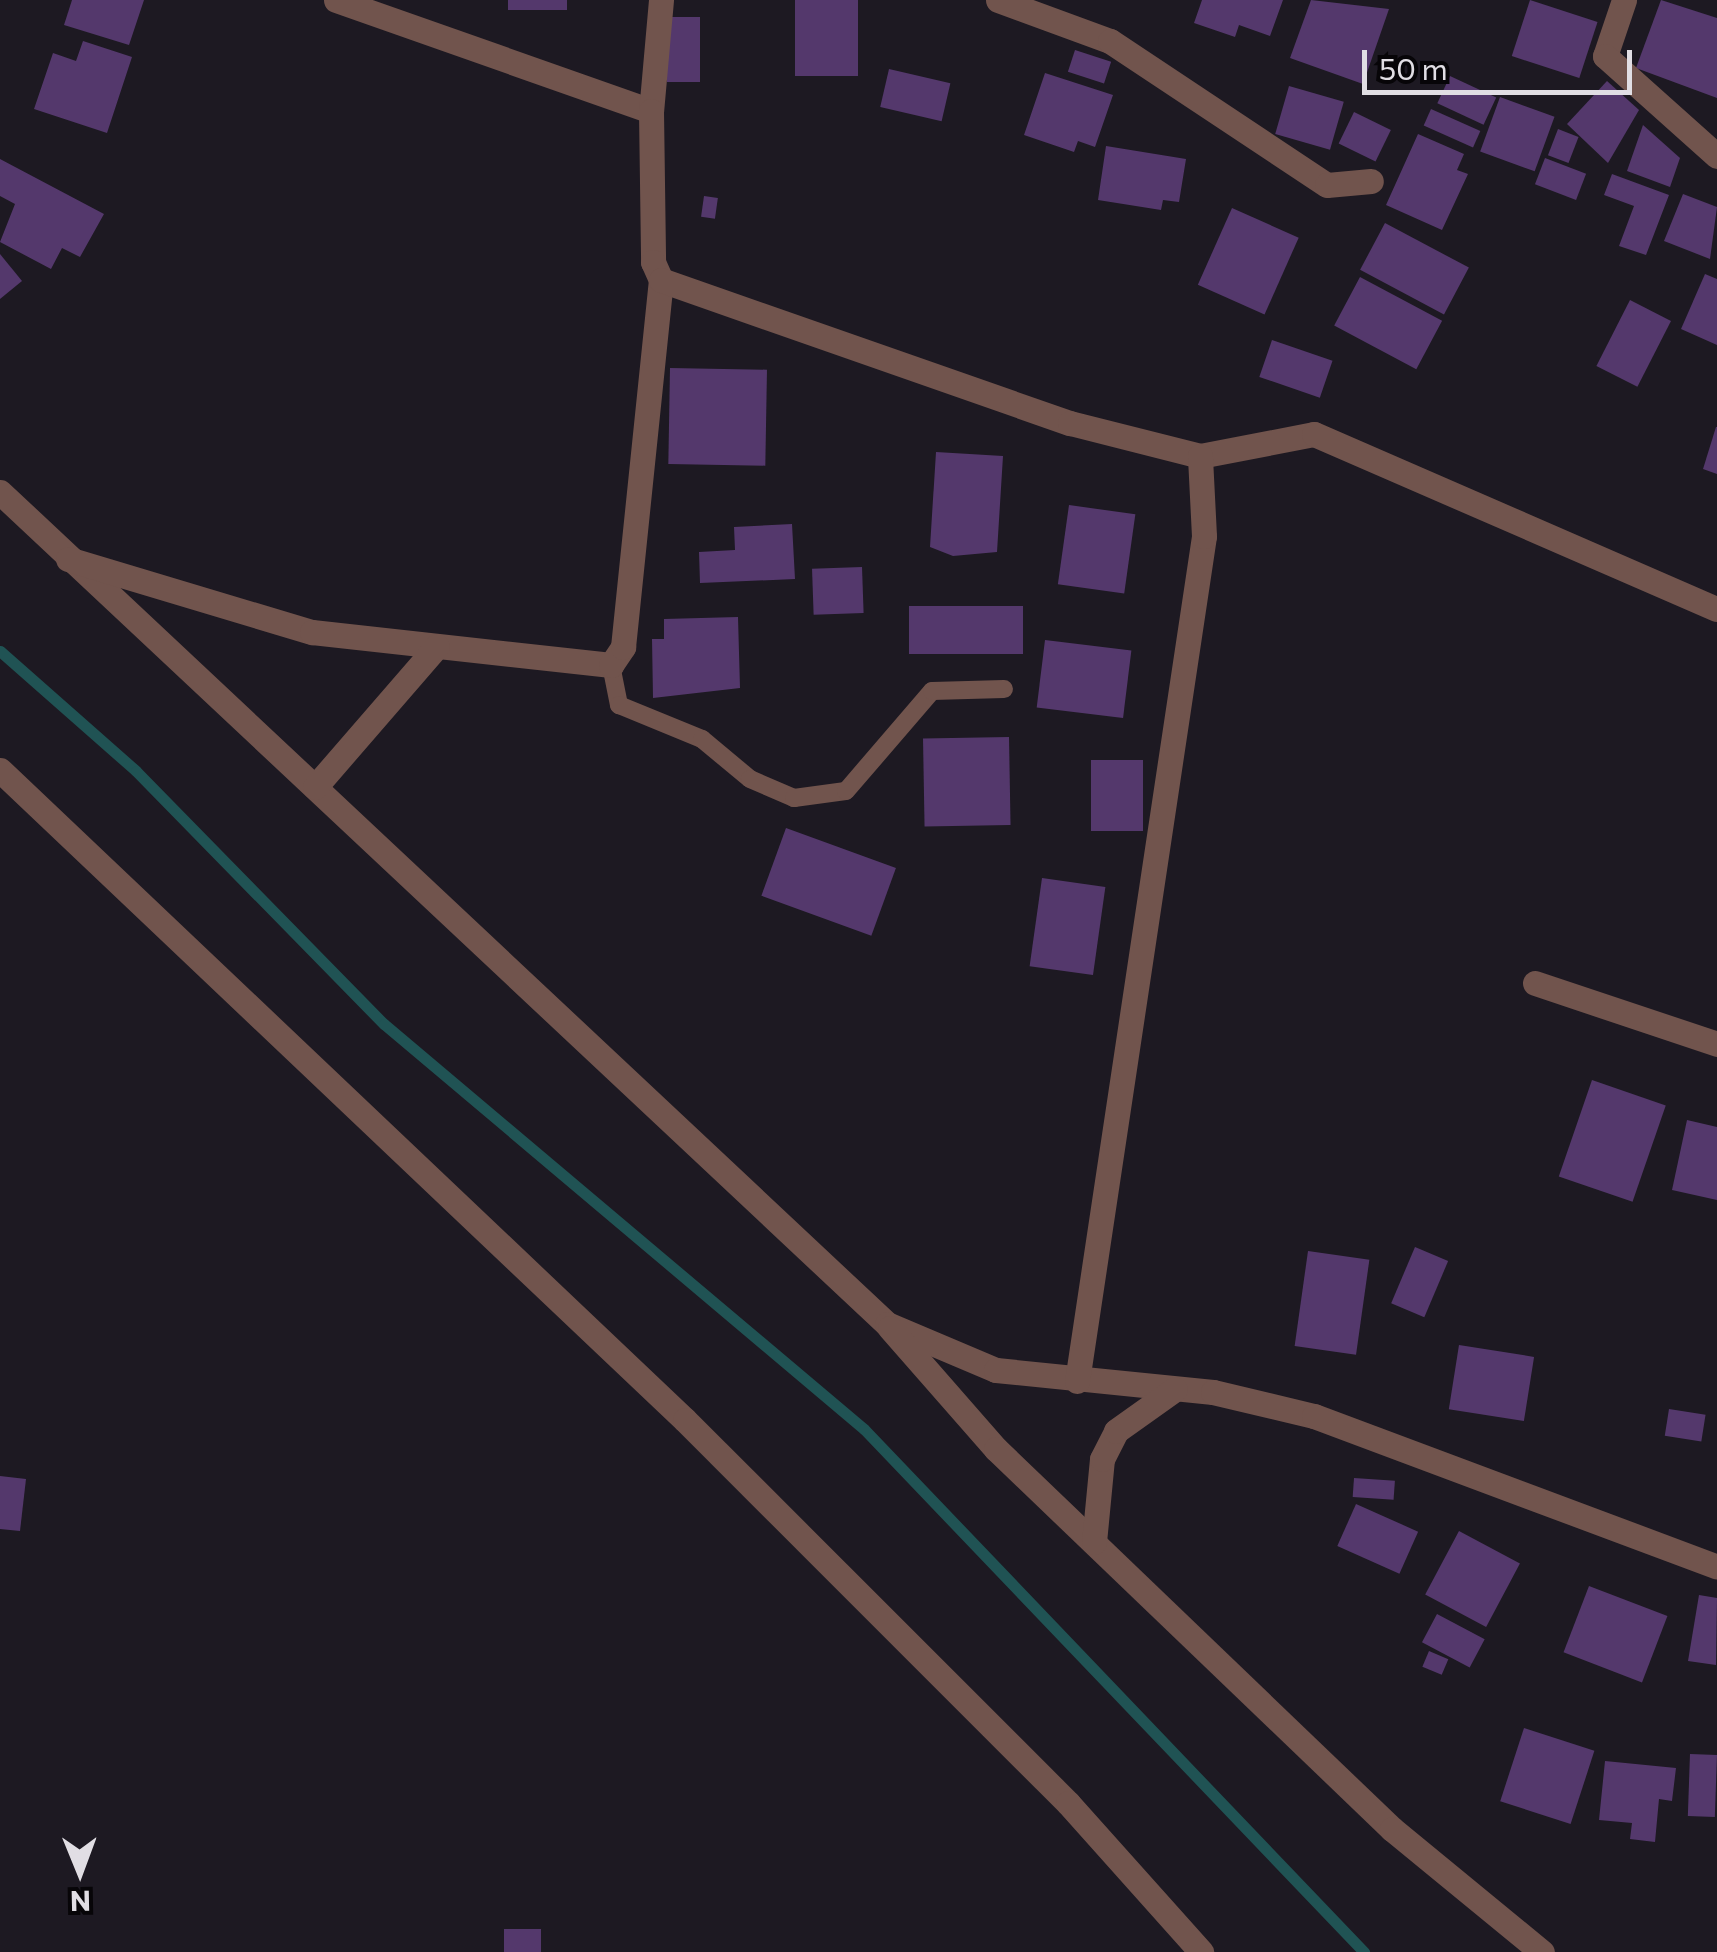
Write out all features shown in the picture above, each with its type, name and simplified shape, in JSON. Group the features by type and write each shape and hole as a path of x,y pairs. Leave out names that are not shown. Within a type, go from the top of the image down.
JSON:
{"street":[{"path":"336,0 651,111"},
{"path":"60,556 312,632 611,666 623,647 661,280 652,262 651,111 660,0"},
{"path":"998,0 1110,42 1326,184 1371,182"},
{"path":"1624,0 1604,56 1717,156"},
{"path":"661,280 1070,423 1200,456 1314,434 1717,609"},
{"path":"1077,1381 1204,536 1200,456"},
{"path":"0,492 60,556 315,788 887,1324 1094,1542 1392,1829 1542,1952"},
{"path":"315,788 437,646"},
{"path":"0,770 685,1420 1068,1803 1201,1952"},
{"path":"1535,984 1717,1044"},
{"path":"887,1324 996,1370 1175,1390 1314,1416 1715,1559"},
{"path":"1094,1542 1102,1460 1116,1431 1175,1390"}],"lane":[{"path":"611,666 619,705 702,739 750,779 794,798 846,791 932,691 1004,689"}],"building":[{"path":"72,0 144,0 129,45 64,25"},
{"path":"508,0 567,0 567,10 508,10"},
{"path":"795,0 858,0 858,76 795,76"},
{"path":"1202,0 1283,0 1270,36 1239,25 1235,37 1194,23"},
{"path":"1311,0 1389,9 1363,84 1290,58"},
{"path":"1530,0 1598,22 1579,78 1512,56"},
{"path":"1661,0 1717,18 1717,98 1636,68"},
{"path":"667,17 700,17 700,82 667,82"},
{"path":"83,41 132,57 107,133 34,109 53,53 76,61"},
{"path":"1075,50 1111,62 1104,84 1068,72"},
{"path":"889,69 950,83 942,121 880,107"},
{"path":"1045,73 1113,95 1095,147 1078,141 1074,152 1024,135"},
{"path":"1450,76 1496,98 1484,125 1437,103"},
{"path":"1607,81 1639,110 1608,163 1567,124"},
{"path":"1289,86 1344,102 1330,150 1275,134"},
{"path":"1500,97 1555,117 1535,171 1480,152"},
{"path":"1431,109 1480,131 1473,147 1424,125"},
{"path":"1354,112 1391,130 1376,161 1339,143"},
{"path":"1643,125 1680,158 1670,187 1627,171"},
{"path":"1558,129 1579,137 1569,163 1548,155"},
{"path":"1418,134 1464,154 1457,170 1468,174 1442,230 1386,205"},
{"path":"1106,146 1186,159 1179,202 1163,200 1161,210 1098,200"},
{"path":"1545,158 1586,174 1576,200 1535,184"},
{"path":"0,159 104,214 80,257 62,248 51,269 0,242 15,204 0,196"},
{"path":"1612,174 1669,195 1646,255 1619,246 1634,206 1604,195"},
{"path":"1683,194 1717,207 1710,259 1664,241"},
{"path":"704,196 718,198 715,219 701,217"},
{"path":"1232,208 1299,238 1265,314 1198,285"},
{"path":"1385,223 1469,268 1444,314 1360,270"},
{"path":"0,254 22,281 0,299"},
{"path":"1705,274 1717,279 1717,345 1681,329"},
{"path":"1360,277 1442,321 1416,369 1334,326"},
{"path":"1630,300 1671,321 1637,387 1596,366"},
{"path":"1272,340 1333,361 1320,398 1259,377"},
{"path":"670,368 767,370 765,466 668,464"},
{"path":"1717,427 1717,474 1703,469"},
{"path":"936,452 1003,456 997,552 953,556 930,547"},
{"path":"1069,505 1135,514 1124,594 1058,584"},
{"path":"792,524 795,579 700,583 699,552 735,550 734,527"},
{"path":"862,567 864,613 814,615 812,569"},
{"path":"909,606 1023,606 1023,654 909,654"},
{"path":"738,617 740,688 653,698 652,639 664,639 664,619"},
{"path":"1045,640 1131,651 1123,718 1037,707"},
{"path":"1009,737 1011,825 925,826 923,739"},
{"path":"1091,760 1143,760 1143,831 1091,831"},
{"path":"786,828 896,868 871,936 761,896"},
{"path":"1042,878 1105,887 1093,975 1030,966"},
{"path":"1592,1080 1666,1105 1633,1202 1559,1176"},
{"path":"1687,1120 1717,1127 1717,1200 1672,1190"},
{"path":"1415,1247 1448,1261 1424,1317 1391,1303"},
{"path":"1308,1251 1369,1260 1356,1355 1295,1346"},
{"path":"1459,1345 1534,1357 1524,1421 1449,1409"},
{"path":"1669,1409 1706,1415 1701,1441 1665,1436"},
{"path":"0,1476 26,1479 20,1531 0,1529"},
{"path":"1354,1478 1395,1481 1394,1500 1353,1497"},
{"path":"1356,1504 1418,1532 1399,1574 1337,1546"},
{"path":"1459,1531 1520,1563 1486,1627 1425,1595"},
{"path":"1589,1586 1667,1616 1642,1682 1564,1652"},
{"path":"1699,1595 1717,1598 1716,1665 1688,1661"},
{"path":"1437,1614 1485,1639 1470,1668 1422,1642"},
{"path":"1429,1651 1448,1659 1442,1675 1422,1667"},
{"path":"1524,1728 1594,1751 1571,1824 1500,1801"},
{"path":"1690,1754 1717,1755 1715,1817 1688,1816"},
{"path":"1605,1761 1676,1768 1672,1801 1659,1799 1655,1842 1630,1839 1632,1823 1599,1820"},
{"path":"504,1929 541,1929 541,1952 504,1952"}],"waterway":[{"path":"0,651 136,771 384,1024 864,1429 1364,1952"}]}
